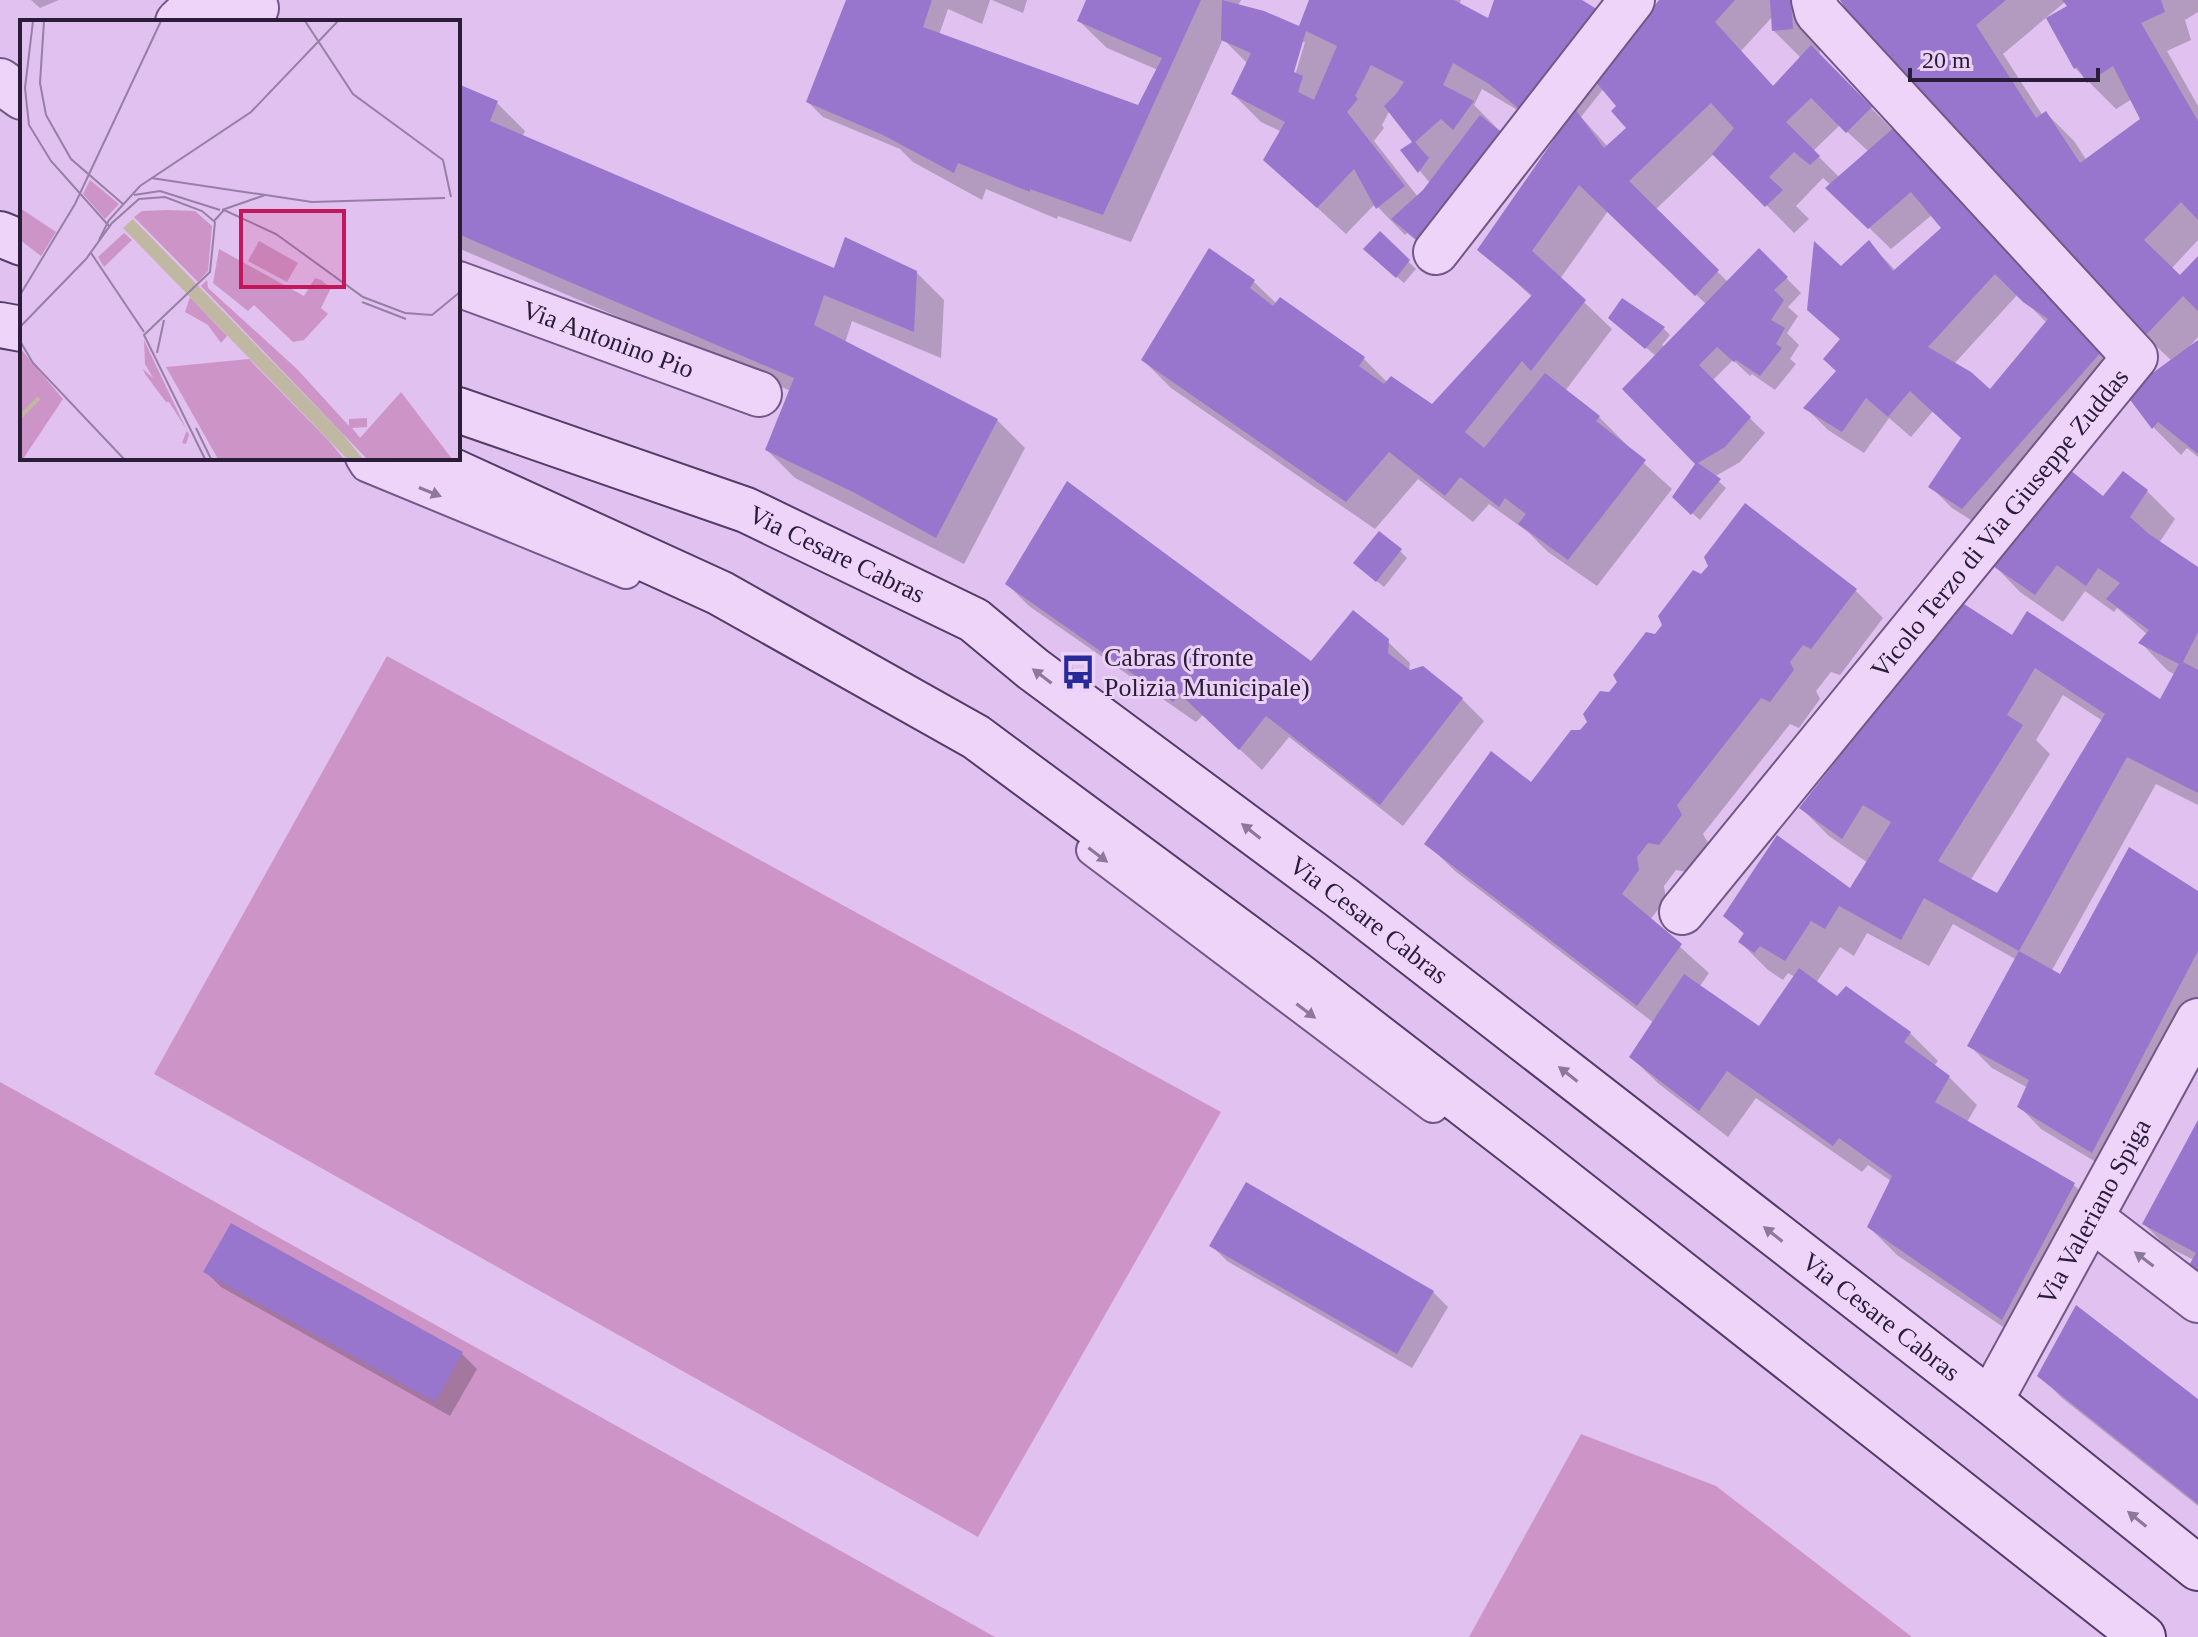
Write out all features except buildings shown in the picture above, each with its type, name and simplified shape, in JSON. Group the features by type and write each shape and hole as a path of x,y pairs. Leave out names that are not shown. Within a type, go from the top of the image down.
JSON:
{"main road":[{"path":"180,20 201,0"},
{"path":"213,0 256,8 251,20"},
{"path":"1436,252 1632,0"},
{"name":"Vicolo Terzo di Via Giuseppe Zuddas","path":"1682,912 2135,357 1817,12 1814,0"},
{"path":"0,81 20,96"},
{"path":"0,234 20,242"},
{"name":"Via Antonino Pio","path":"460,285 759,394"},
{"path":"0,325 20,329"},
{"name":"Via Cesare Cabras","path":"460,411 746,510 974,620 1033,669 1342,898 1990,1401 2198,1568"},
{"path":"422,460 720,593 976,737 1383,1042 2143,1637"},
{"name":"Via Valeriano Spiga","path":"1990,1401 2198,1021"},
{"path":"2091,1218 2198,1300"}],"lane":[{"path":"362,460 366,466 717,610 966,755 1599,1232 2122,1637"}],"shaded area":[{"path":"387,656 1221,1112 978,1537 154,1074"},
{"path":"0,1082 995,1637 0,1637"},
{"path":"1581,1434 1716,1486 1912,1637 1469,1637"}],"place":[{"name":"Cabras (fronte Polizia Municipale)","path":"1078,672"}]}
